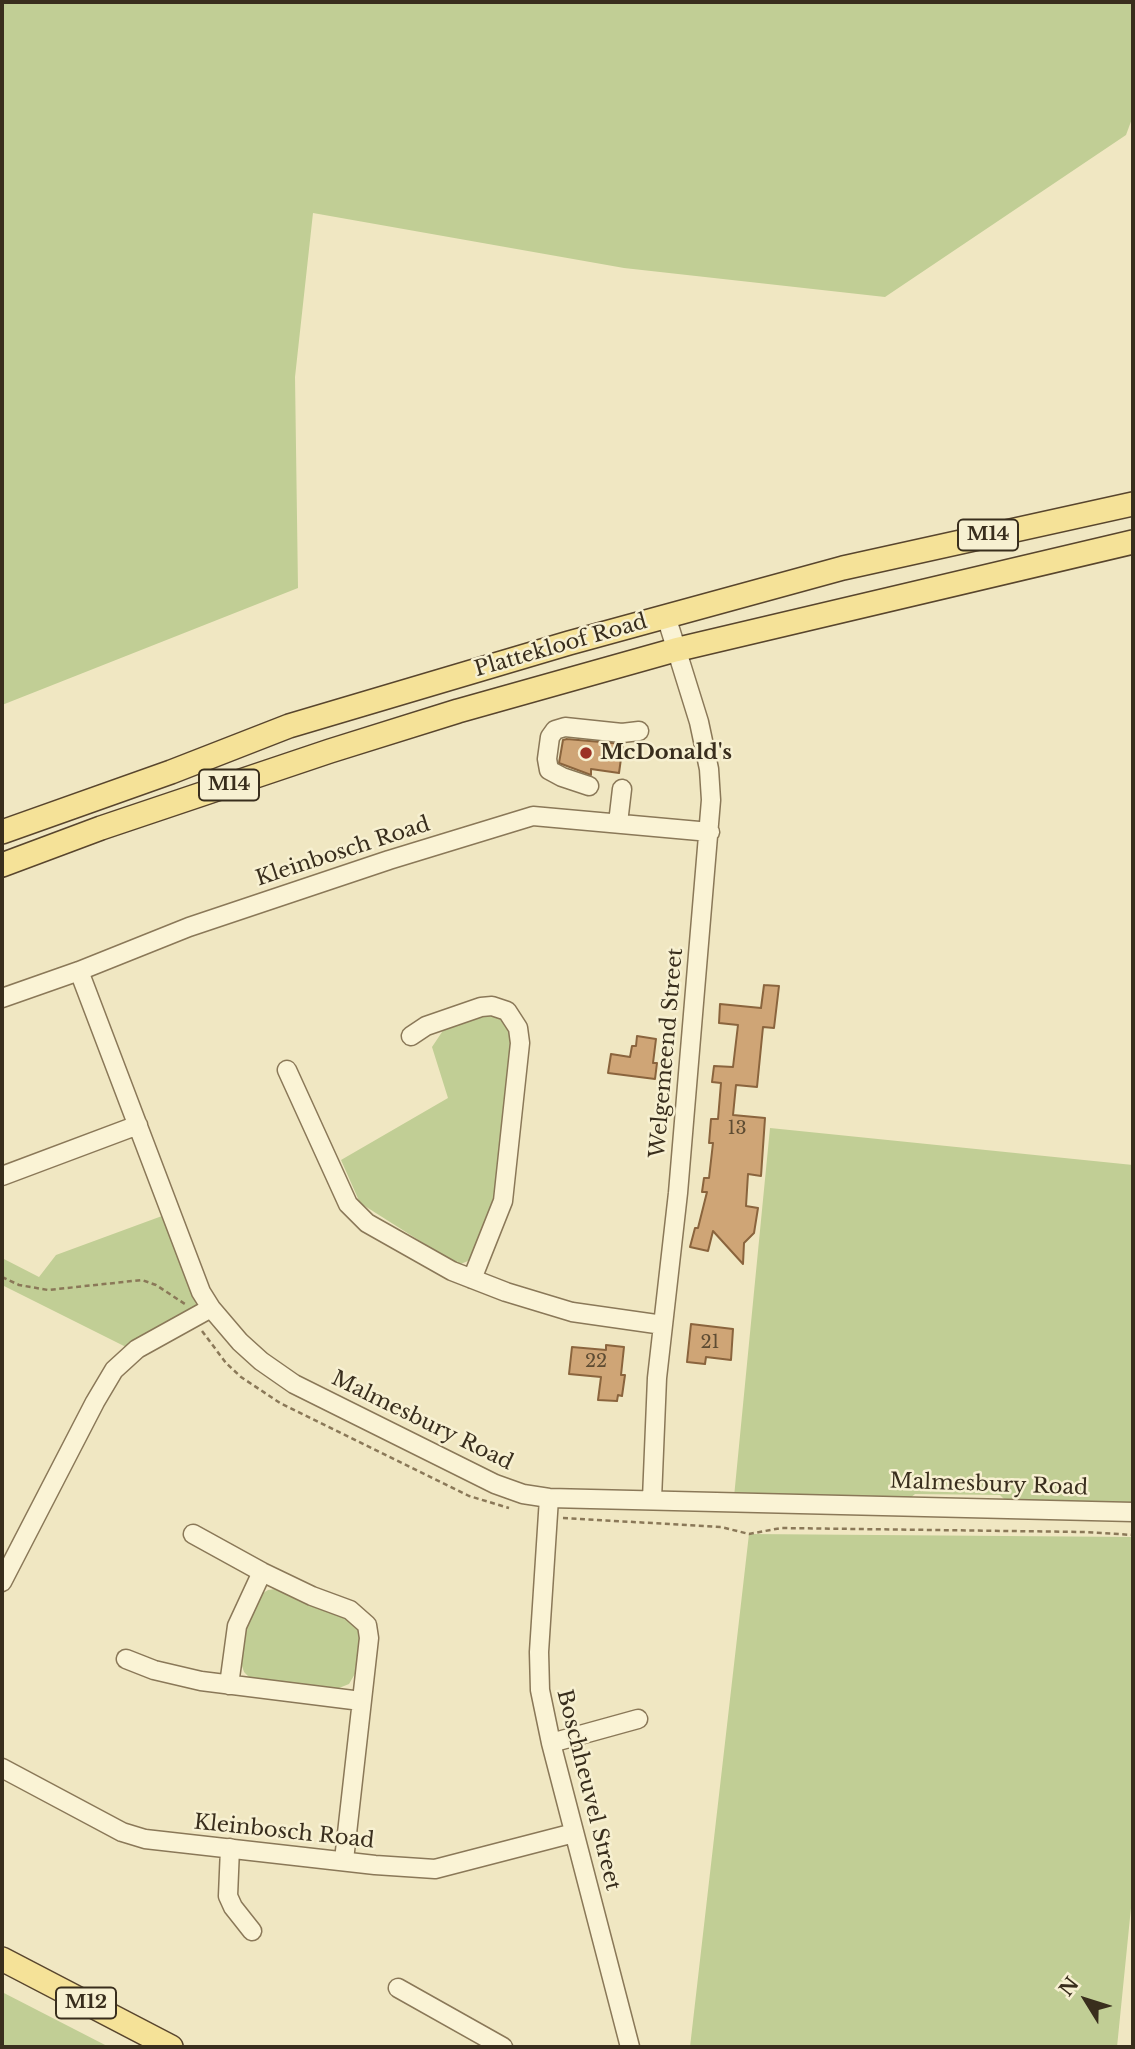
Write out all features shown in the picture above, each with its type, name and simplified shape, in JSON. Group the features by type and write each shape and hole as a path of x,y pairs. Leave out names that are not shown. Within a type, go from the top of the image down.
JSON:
{"main road":[{"name":"Plattekloof Road","path":"2,832 172,772 289,726 666,616 843,568 1133,504"},
{"name":"Plattekloof Road","path":"2,865 102,828 330,751 458,711 675,650 1133,542"},
{"name":"M12","path":"2,1959 171,2047"}],"street":[{"name":"Welgemeend Street","path":"652,1499 657,1378 678,1193 711,800 709,769 699,722 666,616"},
{"path":"589,786 574,779 562,778 549,770 547,759 550,737 555,730 565,727 622,733 639,731"},
{"path":"618,823 622,789"},
{"name":"Kleinbosch Road","path":"2,998 189,927 533,816 709,832"},
{"name":"Malmesbury Road","path":"79,971 201,1292 211,1308 251,1353 294,1384 495,1484 523,1494 549,1497 1133,1512"},
{"path":"411,1036 426,1026 481,1007 492,1006 507,1012 518,1028 520,1043 503,1201 472,1279"},
{"path":"287,1070 348,1204 356,1215 452,1271 506,1292 572,1312 663,1325"},
{"path":"2,1176 138,1125"},
{"path":"2,1582 114,1370 143,1345 211,1308"},
{"name":"Boschheuvel Street","path":"549,1497 538,1678 551,1743 625,2045"},
{"path":"193,1534 262,1572 312,1596 350,1610 359,1615 366,1625 369,1639 344,1860"},
{"path":"229,1685 237,1626 262,1572"},
{"path":"126,1659 154,1671 229,1685 361,1701"},
{"path":"551,1743 638,1719"},
{"name":"Kleinbosch Road","path":"2,1768 122,1832 145,1839 375,1865 435,1869 574,1833"},
{"path":"230,1848 228,1896 233,1908 252,1931"},
{"path":"398,1988 503,2047"}],"path":[{"path":"2,1277 19,1285 48,1290 142,1280 156,1285 189,1307"},
{"path":"202,1331 240,1377 270,1397 434,1480 489,1504 511,1509"},
{"path":"560,1518 721,1527 749,1534 781,1528 1133,1535"}],"green space":[{"path":"2,2 1133,2 1133,116 1126,135 885,297 624,268 313,213 295,377 298,588 2,705"},
{"path":"488,1012 503,1018 514,1033 498,1196 473,1259 458,1265 360,1203 341,1160 448,1098 432,1047 444,1029"},
{"path":"770,1128 1133,1165 1133,1503 1006,1501 1000,1495 915,1494 909,1499 734,1497"},
{"path":"162,1216 198,1309 130,1349 2,1285 2,1258 39,1277 56,1255"},
{"path":"749,1534 1133,1537 1133,1888 1117,2047 690,2047"},
{"path":"275,1589 353,1622 360,1639 356,1672 349,1684 339,1688 322,1688 251,1679 244,1672 241,1663 245,1626 260,1595"},
{"path":"2,1992 109,2047 2,2047"}],"building":[{"name":"McDonald's","path":"563,740 623,744 619,773 591,769 591,775 559,763"},
{"path":"764,985 779,986 774,1028 763,1027 757,1087 736,1085 733,1115 765,1118 761,1176 748,1174 746,1206 758,1208 754,1233 744,1243 743,1264 713,1231 708,1251 690,1247 707,1192 702,1192 704,1178 709,1178 713,1143 709,1143 711,1119 718,1119 721,1083 712,1082 714,1066 733,1067 738,1025 719,1023 720,1004 761,1008"},
{"path":"637,1036 656,1039 653,1063 657,1063 655,1079 608,1073 611,1054 630,1057 632,1046 636,1046"},
{"path":"691,1324 733,1329 731,1360 706,1357 705,1364 687,1362"},
{"path":"606,1345 624,1347 621,1375 625,1375 622,1396 618,1395 617,1401 598,1400 601,1377 569,1374 572,1347 606,1350"}],"place":[{"name":"McDonald's","path":"586,753"}]}
